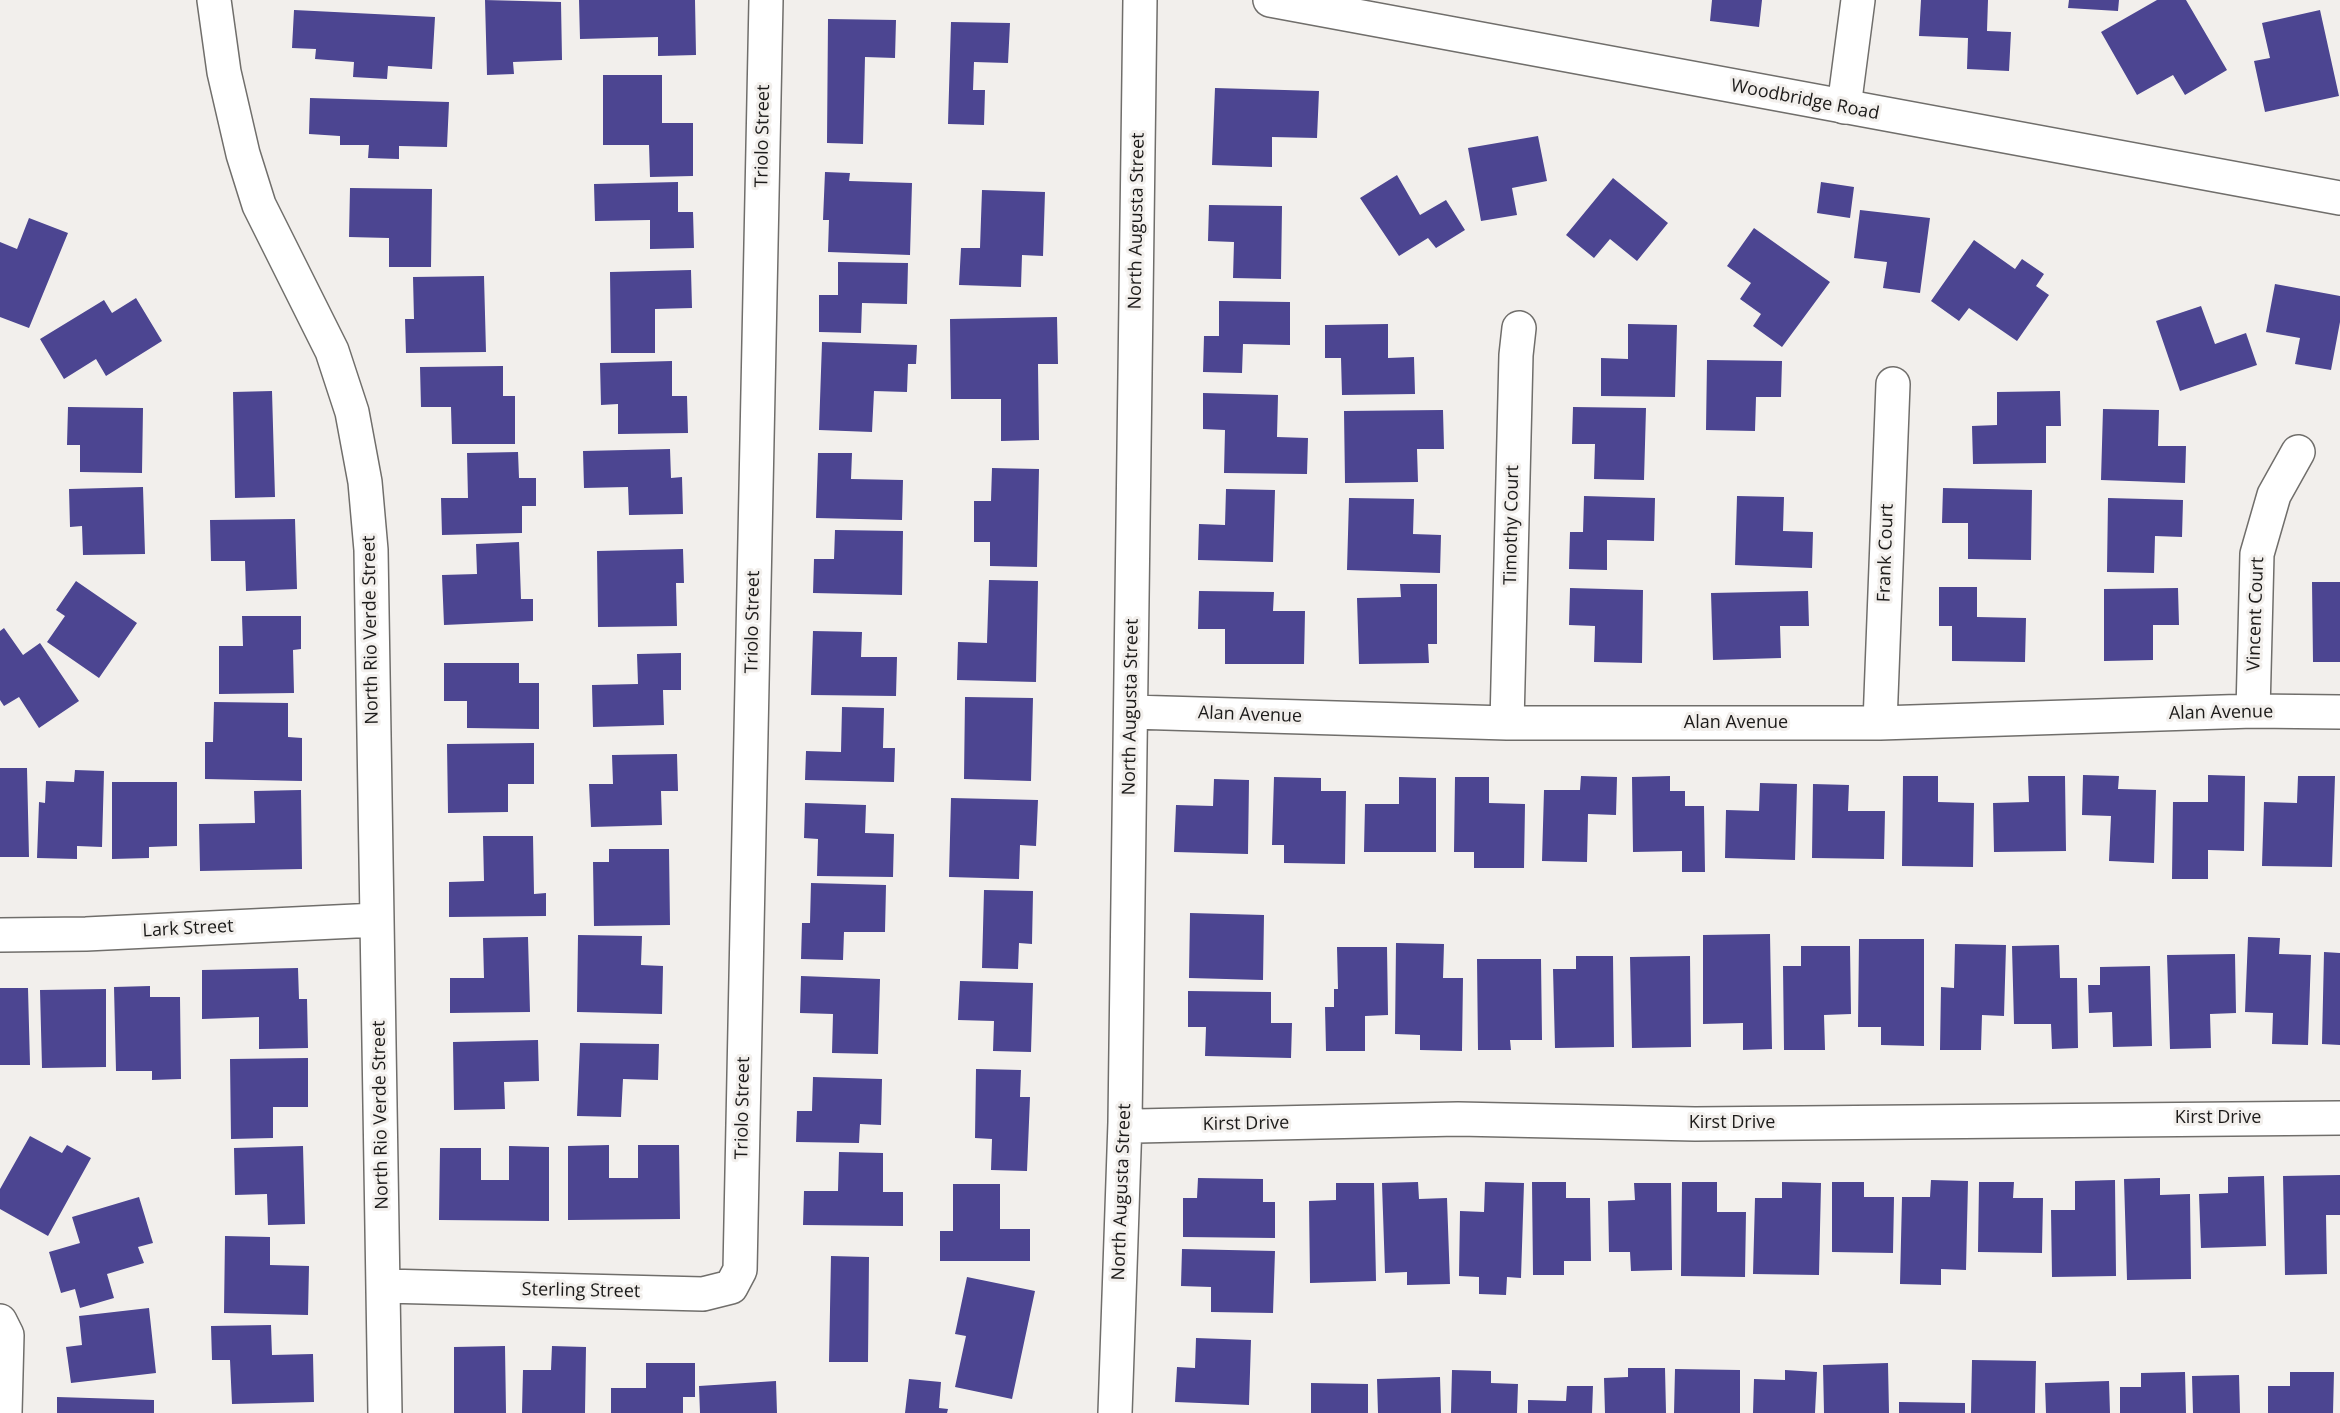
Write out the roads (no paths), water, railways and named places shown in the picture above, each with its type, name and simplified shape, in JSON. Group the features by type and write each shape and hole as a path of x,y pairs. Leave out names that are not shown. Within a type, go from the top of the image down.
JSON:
{"street":[{"name":"North Rio Verde Street","path":"214,0 232,111 259,205 332,351 343,380 359,445 371,550 385,1413"},
{"name":"Triolo Street","path":"741,1244 766,0"},
{"name":"North Augusta Street","path":"1114,1413 1125,1122 1140,0"},
{"name":"Woodbridge Road","path":"1270,0 2340,198"},
{"path":"1844,107 1858,0"},
{"name":"Timothy Court","path":"1507,723 1519,328"},
{"name":"Frank Court","path":"1880,723 1893,384"},
{"name":"Vincent Court","path":"2253,711 2257,554 2274,495 2298,452"},
{"name":"Alan Avenue","path":"1131,712 1507,723 1880,723 2253,711 2340,712"},
{"name":"Lark Street","path":"0,935 97,933 376,920"},
{"name":"Kirst Drive","path":"1125,1122 1137,1126 1458,1119 1695,1124 2340,1118"},
{"name":"Sterling Street","path":"384,1286 703,1294 731,1287 740,1269 741,1244"},
{"path":"0,1321 7,1335 6,1413"}]}
